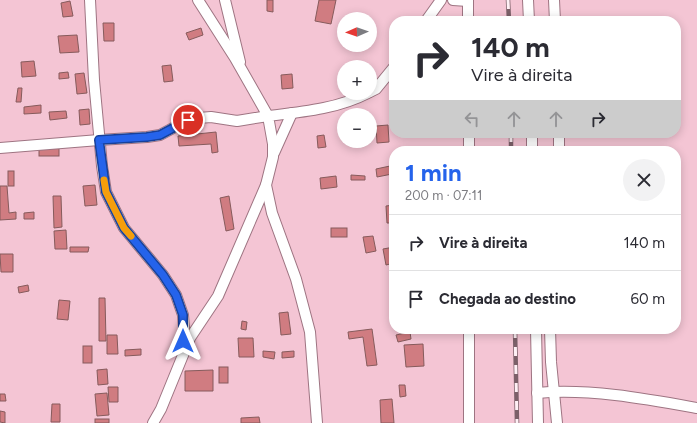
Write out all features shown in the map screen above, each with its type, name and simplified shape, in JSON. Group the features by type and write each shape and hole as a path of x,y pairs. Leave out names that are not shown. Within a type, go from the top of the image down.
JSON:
{"street":[{"path":"90,0 94,80 99,140 106,192 124,228 163,275 176,295 183,315 183,354"},
{"path":"198,0 268,116 273,144 273,157"},
{"path":"225,0 242,71"},
{"path":"430,16 441,0"},
{"path":"453,0 468,1 468,16"},
{"path":"528,0 529,16"},
{"path":"554,0 555,16"},
{"path":"377,88 389,73"},
{"path":"0,148 147,137 160,135 188,120 211,117 237,121 321,109 352,100"},
{"path":"153,423 161,409 190,338 218,296 266,185 273,157 292,113"},
{"path":"266,185 272,213 296,279 310,332 317,423"},
{"path":"469,334 469,423"},
{"path":"536,334 538,423"},
{"path":"550,334 551,362 557,423"},
{"path":"537,393 554,392 607,394 697,408"},
{"path":"161,409 162,423"}],"building":[{"path":"267,0 273,0 273,12 267,11"},
{"path":"319,0 336,0 331,24 315,21"},
{"path":"70,1 73,16 63,17 61,3"},
{"path":"103,23 114,23 114,41 104,41"},
{"path":"201,28 203,35 189,40 186,33"},
{"path":"77,35 79,52 60,53 58,36"},
{"path":"34,61 36,76 22,77 21,62"},
{"path":"171,65 173,81 164,82 162,66"},
{"path":"68,72 69,78 59,79 59,73"},
{"path":"84,73 87,93 77,94 75,74"},
{"path":"292,74 293,88 282,89 281,75"},
{"path":"18,88 22,88 21,102 16,102"},
{"path":"41,105 41,113 24,114 24,107"},
{"path":"89,109 90,124 80,125 79,110"},
{"path":"66,111 67,118 50,120 49,112"},
{"path":"388,125 389,142 377,143 377,126"},
{"path":"216,132 218,152 212,153 211,144 179,146 178,136"},
{"path":"324,135 326,147 318,148 317,136"},
{"path":"39,142 59,142 59,156 39,156"},
{"path":"389,166 389,175 377,177 376,169"},
{"path":"8,171 14,171 14,186 8,186"},
{"path":"351,175 365,176 365,180 351,180"},
{"path":"336,176 337,187 321,189 320,178"},
{"path":"95,185 97,205 85,206 83,186"},
{"path":"0,186 7,186 9,213 16,212 16,219 0,220"},
{"path":"53,196 61,196 62,227 54,228"},
{"path":"229,196 234,229 226,231 220,198"},
{"path":"386,206 389,206 389,223 387,223"},
{"path":"34,212 34,219 24,219 24,213"},
{"path":"331,228 347,228 347,237 331,237"},
{"path":"66,230 67,249 55,249 54,231"},
{"path":"373,236 376,251 366,253 363,237"},
{"path":"70,247 89,247 88,252 70,252"},
{"path":"389,248 389,264 386,265 383,249"},
{"path":"0,254 13,254 13,272 1,272"},
{"path":"28,285 29,291 19,293 18,287"},
{"path":"99,298 105,298 106,341 99,341"},
{"path":"59,300 70,301 68,320 57,319"},
{"path":"288,312 291,334 281,335 279,313"},
{"path":"242,321 247,322 246,330 241,329"},
{"path":"372,329 377,365 367,366 363,337 349,339 348,332"},
{"path":"410,334 411,339 398,342 396,335"},
{"path":"107,335 117,335 118,354 107,354"},
{"path":"238,338 253,338 254,357 239,357"},
{"path":"423,344 424,366 406,367 404,345"},
{"path":"83,346 92,346 92,363 83,363"},
{"path":"141,349 141,355 125,356 125,350"},
{"path":"263,351 275,352 274,359 263,357"},
{"path":"294,351 294,357 282,358 282,352"},
{"path":"219,367 228,367 228,383 219,383"},
{"path":"107,369 108,384 98,385 97,370"},
{"path":"213,370 213,391 185,391 185,371"},
{"path":"399,385 405,385 406,396 400,397"},
{"path":"108,387 118,387 118,402 109,402"},
{"path":"107,393 109,415 97,416 95,394"},
{"path":"0,394 5,394 6,401 0,401"},
{"path":"392,399 394,423 381,423 380,400"},
{"path":"52,404 60,404 60,422 51,422"},
{"path":"0,411 5,412 5,423 0,422"},
{"path":"259,417 260,423 241,423 241,418"},
{"path":"95,419 109,419 109,423 95,423"}],"railway":[{"path":"508,0 509,16"},
{"path":"511,138 511,146"},
{"path":"515,334 517,423"}],"slow traffic":[{"path":"104,180 106,192 124,228 131,236"}],"route":[{"path":"183,341 183,315 176,295 163,275 124,228 106,192 99,140 127,139 160,135 188,120"}]}
